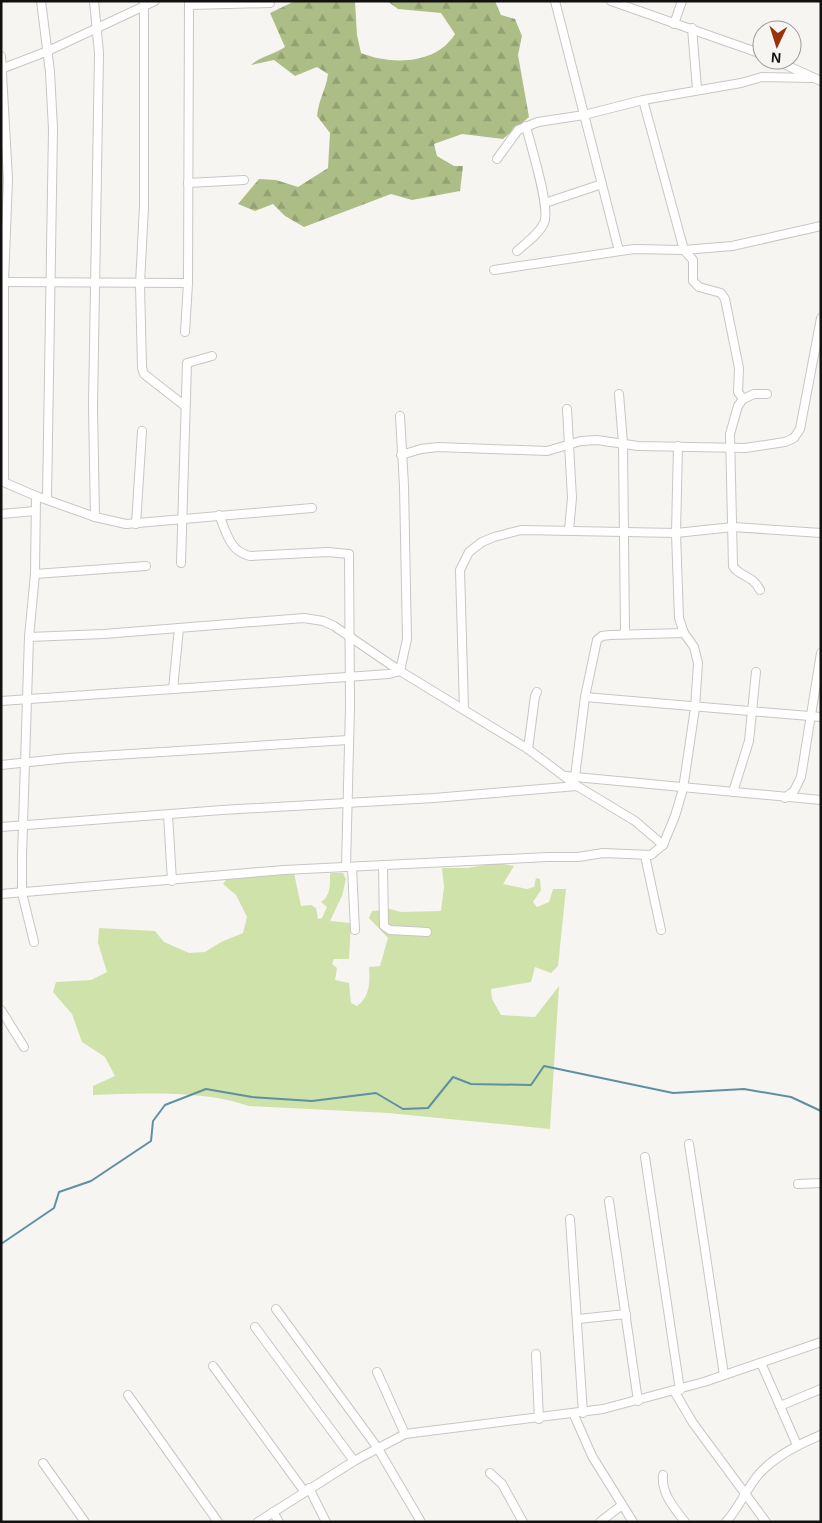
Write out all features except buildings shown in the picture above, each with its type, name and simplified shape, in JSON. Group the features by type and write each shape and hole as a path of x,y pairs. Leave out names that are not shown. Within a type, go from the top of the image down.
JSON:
{"street":[{"path":"40,1 48,51 52,129 49,282 50,403 47,498"},
{"path":"94,1 98,27 99,138 94,283 95,517"},
{"path":"2,69 48,51 144,4 155,1"},
{"path":"555,1 619,251"},
{"path":"674,24 682,1"},
{"path":"616,2 752,50"},
{"path":"185,332 188,283 190,3 270,3"},
{"path":"144,4 144,206 140,284 142,368 144,374 185,406"},
{"path":"692,28 697,89"},
{"path":"1,56 8,178 3,282 2,482 95,517 108,521 136,524 181,517 312,508"},
{"path":"789,70 821,81"},
{"path":"497,158 511,138 526,126 584,115 697,89 793,73"},
{"path":"643,100 684,250 693,260 693,281 724,295 739,368 738,392 743,398"},
{"path":"517,251 543,226 546,219 545,203 526,126"},
{"path":"188,183 244,180"},
{"path":"545,203 602,184"},
{"path":"494,270 619,251 684,250 748,244 821,226"},
{"path":"3,282 188,283"},
{"path":"402,455 429,447 557,450 570,444 597,440 638,446 728,448 785,442 798,434 821,318"},
{"path":"181,563 187,363 212,356"},
{"path":"619,394 623,443 625,634"},
{"path":"760,590 752,579 738,572 733,566 733,527 728,448 732,424 743,398 754,394 768,394"},
{"path":"568,409 572,498 570,530"},
{"path":"400,416 407,639 400,670"},
{"path":"136,524 142,430"},
{"path":"1,894 80,886 172,881 207,876 349,867 548,856 569,858 603,853 645,856 655,853 663,845 683,788 695,708 698,663 694,647 684,633 679,618 676,533 678,446"},
{"path":"557,450 569,457"},
{"path":"34,942 22,893 29,637 35,574 36,496"},
{"path":"1,514 35,511"},
{"path":"219,515 235,550 241,554 250,556 328,552 349,554 350,678 346,803 349,867 355,930"},
{"path":"464,709 460,570 464,559 476,547 494,536 522,530 676,533 733,527 821,533"},
{"path":"35,574 146,566"},
{"path":"29,637 304,618 323,620 528,749 577,786 623,813 663,845"},
{"path":"173,689 179,628"},
{"path":"575,777 586,697 597,640 602,636 625,634 684,633"},
{"path":"785,798 794,791 801,777 821,653"},
{"path":"1,701 350,678 389,674 400,670"},
{"path":"734,792 749,741 756,672"},
{"path":"528,749 534,696 537,692"},
{"path":"586,697 695,708 821,717"},
{"path":"1,765 68,758 348,740"},
{"path":"563,775 821,800"},
{"path":"1,827 577,786"},
{"path":"168,815 172,881"},
{"path":"645,856 661,930"},
{"path":"383,865 384,926 390,930 427,932"},
{"path":"1,1010 24,1046"},
{"path":"689,1144 724,1375"},
{"path":"645,1157 677,1390 693,1423 766,1522"},
{"path":"798,1184 821,1183"},
{"path":"609,1201 638,1401"},
{"path":"570,1219 584,1413"},
{"path":"276,1309 377,1447 421,1522"},
{"path":"578,1319 626,1314"},
{"path":"255,1327 354,1461"},
{"path":"258,1522 377,1447 405,1434 584,1413 677,1390 821,1342"},
{"path":"536,1354 539,1419"},
{"path":"761,1363 797,1446"},
{"path":"213,1366 307,1490 326,1522"},
{"path":"377,1372 405,1434"},
{"path":"780,1406 821,1389"},
{"path":"128,1395 218,1522"},
{"path":"574,1414 592,1456 633,1522"},
{"path":"726,1522 758,1474 780,1456 821,1435"},
{"path":"43,1462 85,1522"},
{"path":"490,1473 502,1484 523,1522"},
{"path":"663,1475 662,1482 667,1496 685,1522"},
{"path":"600,1522 622,1506"},
{"path":"273,1512 279,1522"}],"green space":[{"path":"295,1 355,1 357,35 361,53 386,59 412,60 437,52 455,34 441,13 398,9 387,1 495,1 501,15 515,19 522,36 518,55 529,117 503,139 462,134 434,144 437,156 454,166 463,166 460,191 412,200 391,194 304,227 285,216 273,204 255,211 238,204 259,179 276,180 298,187 328,168 330,133 317,116 328,74 317,67 295,76 274,60 251,65 285,47 270,13"},
{"path":"497,863 514,866 503,884 527,889 534,887 536,878 540,879 541,890 533,902 537,907 549,902 553,889 566,889 558,966 551,973 535,967 531,982 491,989 492,999 501,1015 535,1017 559,986 550,1129 388,1113 248,1106 213,1097 193,1095 150,1093 93,1095 93,1086 115,1076 105,1057 82,1042 72,1014 53,992 56,982 91,980 107,972 98,943 99,928 155,931 164,942 189,953 205,952 221,942 243,933 247,917 236,895 223,884 227,879 294,873 301,906 311,905 316,908 318,919 322,918 327,907 321,902 328,893 330,873 343,873 346,879 342,896 330,921 351,923 349,959 334,959 332,964 337,968 335,980 349,983 351,1003 357,1006 367,994 369,967 380,966 388,938 369,918 372,911 390,909 401,912 441,911 444,887 442,868 467,868"}],"waterway":[{"path":"1,1244 54,1208 59,1192 91,1181 151,1141 153,1121 165,1105 206,1089 252,1097 312,1101 376,1093 403,1109 428,1108 453,1077 471,1084 531,1085 544,1066 673,1093 744,1089 791,1097 821,1111"}]}
